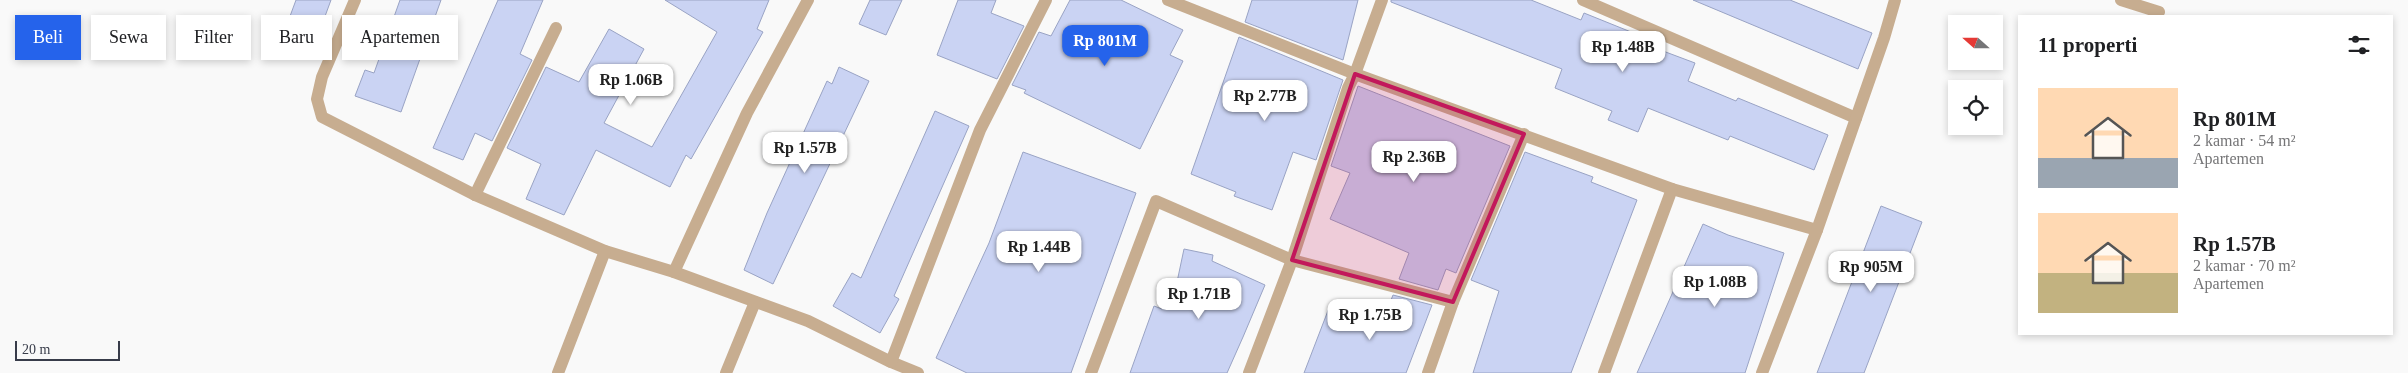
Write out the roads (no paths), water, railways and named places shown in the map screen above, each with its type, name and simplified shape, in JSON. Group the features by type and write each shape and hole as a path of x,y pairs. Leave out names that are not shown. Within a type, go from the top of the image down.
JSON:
{"street":[{"path":"355,0 322,77 317,99 322,117 475,195 605,251 674,272 808,321 890,362 918,373"},
{"path":"674,272 747,113 808,0"},
{"path":"890,362 980,130 1046,0"},
{"path":"1168,0 1355,74 1672,189 1817,230"},
{"path":"1249,373 1292,260 1348,88 1382,0"},
{"path":"1583,0 1856,118"},
{"path":"1762,373 1817,230 1884,38 1895,0"},
{"path":"2121,0 2159,12"},
{"path":"475,195 556,28"},
{"path":"1428,373 1453,302 1524,134"},
{"path":"1604,373 1672,189"},
{"path":"1091,373 1156,201 1292,260 1453,302"},
{"path":"558,373 605,251"},
{"path":"726,373 755,302"}]}
